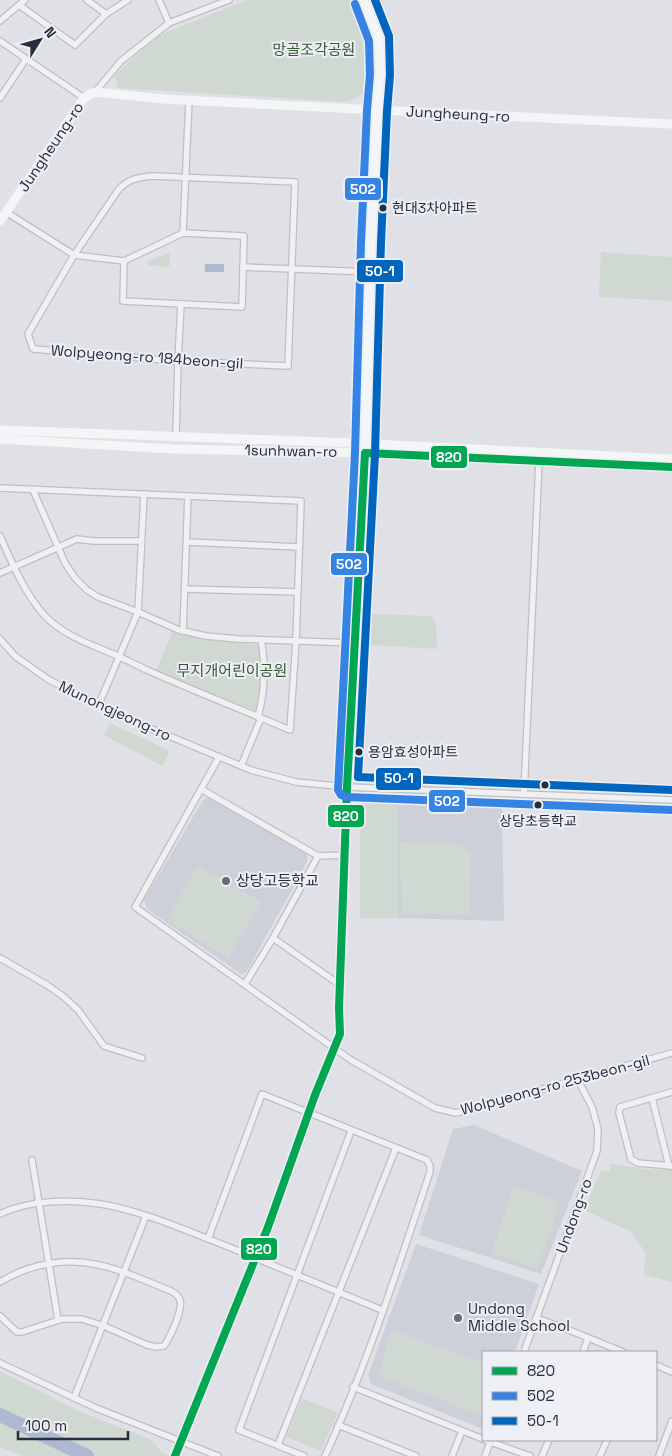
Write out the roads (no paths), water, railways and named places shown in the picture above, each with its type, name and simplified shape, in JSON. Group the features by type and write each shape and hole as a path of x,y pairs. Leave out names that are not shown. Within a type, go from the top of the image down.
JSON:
{"street":[{"path":"0,21 25,0"},
{"path":"88,0 106,14"},
{"path":"19,5 75,45 106,14 128,0"},
{"path":"159,0 169,23"},
{"path":"0,41 84,98 95,92 122,62 169,23 229,0"},
{"path":"175,1456 255,1258 308,1114 340,1034 347,787 365,453 370,272 380,75 379,39 364,0"},
{"path":"0,98 26,59"},
{"name":"Jungheung-ro","path":"95,92 189,100 672,124"},
{"name":"Jungheung-ro","path":"0,221 84,98"},
{"path":"183,233 189,100"},
{"name":"Wolpyeong-ro 184beon-gil","path":"187,176 295,182 288,366 178,361 33,349 28,334 74,256 119,189 125,183 138,177 187,176"},
{"path":"6,212 74,256 124,262 183,233 244,236 242,306 123,301 124,262"},
{"path":"243,266 370,272"},
{"path":"176,436 181,304"},
{"name":"1sunhwan-ro","path":"0,430 365,443 672,459"},
{"name":"1sunhwan-ro","path":"0,439 173,449 365,453 672,467"},
{"path":"524,794 539,461"},
{"path":"0,488 301,501 296,641 290,730 146,670 119,656 83,642 60,628 45,616 30,598 0,536"},
{"path":"33,490 65,563 75,578 87,590 98,597 183,631 206,636 355,643"},
{"path":"99,704 138,612 144,494"},
{"path":"183,631 188,496"},
{"path":"0,573 77,539 93,542 142,541"},
{"path":"186,542 299,548"},
{"path":"185,589 298,592"},
{"name":"Munongjeong-ro","path":"0,639 15,656 49,680 133,721 251,770 296,782 347,787 672,800"},
{"path":"241,766 260,717 264,678 261,640"},
{"path":"219,757 201,789 318,856 345,855"},
{"name":"Wolpyeong-ro 253beon-gil","path":"201,789 135,907 351,1060 435,1108 456,1113 672,1053"},
{"path":"245,984 273,938 318,856"},
{"path":"273,938 340,986"},
{"path":"0,958 64,997 78,1010 104,1046 142,1058"},
{"name":"Undong-ro","path":"524,1351 598,1151 598,1129 592,1107 578,1080"},
{"path":"652,1098 671,1166 638,1163 631,1159 619,1113 620,1107 672,1092"},
{"path":"208,1239 262,1094 427,1160 430,1172 369,1349 325,1456"},
{"path":"304,1456 239,1430 352,1131"},
{"path":"278,1446 396,1148"},
{"path":"32,1160 58,1320"},
{"path":"0,1214 23,1206 40,1204 76,1202 102,1204 146,1216 208,1239 382,1310"},
{"path":"74,1398 146,1216"},
{"path":"0,1282 29,1268 48,1264 69,1261 99,1264 177,1294 180,1301 180,1309 170,1338 164,1346 156,1347 147,1345 104,1326 82,1320 62,1319 17,1332 0,1316"},
{"path":"536,1318 620,1351"},
{"path":"583,1351 588,1338"},
{"path":"0,1363 96,1408 218,1456"},
{"path":"657,1366 672,1372"},
{"path":"353,1388 482,1438"},
{"path":"659,1456 672,1421"},
{"path":"338,1425 416,1456"},
{"path":"452,1456 462,1431"},
{"path":"485,1456 488,1441"},
{"path":"491,1441 530,1456"},
{"path":"542,1456 549,1441"},
{"path":"600,1456 607,1441"}],"water":[{"path":"205,264 224,264 224,272 205,272"}],"waterway":[{"path":"0,1415 87,1456"}],"place":[{"name":"현대3차아파트","path":"383,208"},
{"name":"용암효성아파트","path":"359,752"},
{"name":"상당초등학교","path":"538,805"},
{"name":"상당고등학교","path":"226,881"},
{"name":"Undong Middle School","path":"458,1318"}],"park label":[{"name":"망골조각공원","path":"314,50"},
{"name":"무지개어린이공원","path":"232,671"}]}
